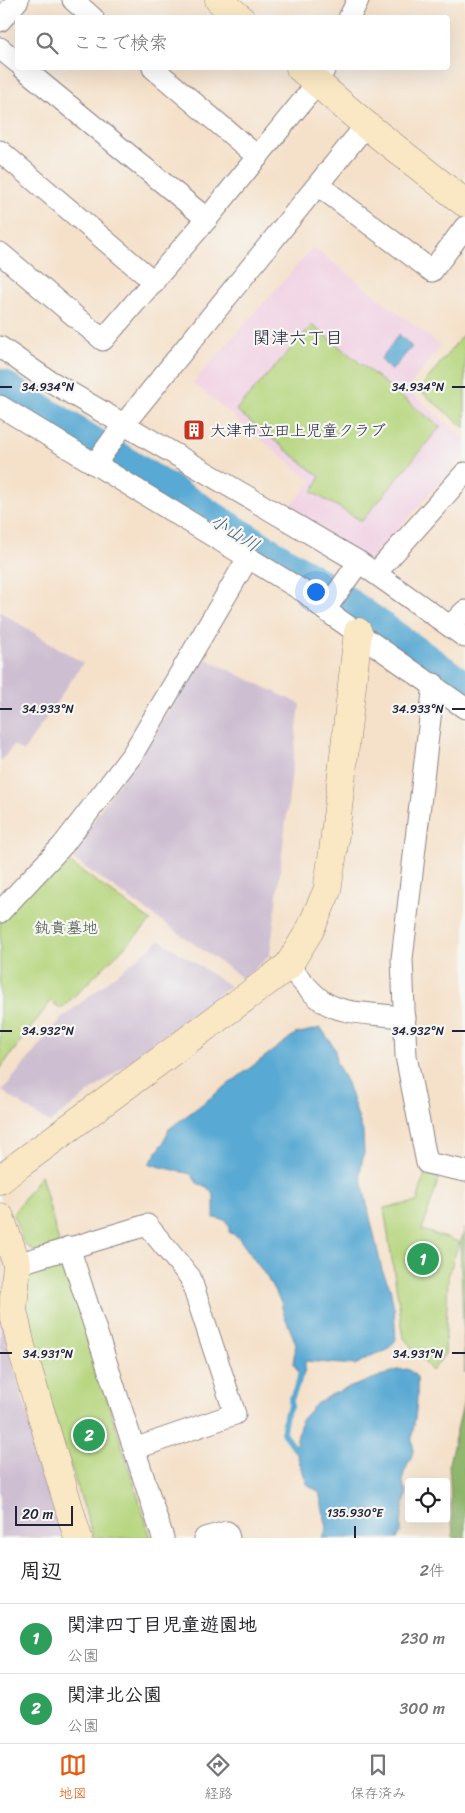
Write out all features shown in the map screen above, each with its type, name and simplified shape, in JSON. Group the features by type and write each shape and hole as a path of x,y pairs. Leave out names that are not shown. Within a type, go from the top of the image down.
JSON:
{"street":[{"path":"0,21 18,0"},
{"path":"73,0 90,15"},
{"path":"219,0 236,15"},
{"path":"350,15 358,0"},
{"path":"0,48 15,60"},
{"path":"25,70 207,219"},
{"path":"154,70 258,156"},
{"path":"0,253 103,340 154,282 258,156 314,72 366,125 465,203"},
{"path":"95,464 124,424 366,125"},
{"path":"0,150 154,282"},
{"path":"318,184 432,271 465,226"},
{"path":"0,347 44,378 367,568 457,632 465,611"},
{"path":"0,406 306,593 325,610 434,684 465,708"},
{"path":"325,610 465,473"},
{"path":"0,912 63,845 132,755 248,558"},
{"path":"0,1180 288,966 310,930 327,891 358,632"},
{"path":"434,684 402,959 406,1056 427,1163 465,1171"},
{"path":"288,966 322,1000 345,1011 388,1014 405,1018"},
{"path":"0,1217 17,1264 13,1310 21,1346 78,1538"},
{"path":"17,1264 148,1225 190,1276 235,1414 134,1448"},
{"path":"70,1247 163,1538"},
{"path":"206,1538 227,1532 229,1538"}],"shaded area":[{"path":"313,247 441,346 407,389 465,439 465,454 370,561 289,508 312,481 193,383"},
{"path":"0,612 83,663 23,752 14,745 0,762"},
{"path":"204,658 300,704 270,955 244,979 69,856"},
{"path":"160,940 230,986 49,1123 2,1091 62,1018"},
{"path":"0,1240 3,1259 0,1304"},
{"path":"0,1304 7,1343 63,1538 0,1538"}],"green space":[{"path":"312,325 440,427 362,521 312,492 320,477 236,410"},
{"path":"465,332 465,428 419,390"},
{"name":"釻貴墓地","path":"58,854 151,921 61,1009 51,1001 0,1069 0,918"},
{"path":"425,1173 439,1178 422,1230 459,1242 448,1277 445,1354 432,1371 404,1338 384,1208 417,1202"},
{"path":"41,1175 59,1243 36,1252 24,1244 13,1214"},
{"path":"465,1228 465,1373 460,1243"},
{"path":"58,1262 66,1269 151,1538 94,1538 23,1319 22,1281 32,1269"},
{"path":"465,1396 465,1538 453,1538 449,1463"}],"water":[{"path":"399,334 412,347 391,371 381,359"},
{"path":"321,1028 335,1049 336,1062 347,1083 363,1132 364,1153 360,1173 382,1270 390,1287 394,1308 396,1340 386,1351 375,1354 355,1365 305,1361 305,1371 302,1378 293,1363 296,1344 281,1302 266,1276 238,1237 229,1232 229,1226 225,1220 214,1218 214,1196 207,1187 197,1183 191,1174 149,1164 164,1142 169,1129 295,1034"},
{"path":"408,1369 417,1377 416,1414 412,1438 413,1451 403,1476 405,1501 401,1532 397,1538 322,1538 327,1528 319,1492 307,1484 295,1449 301,1420 316,1404 332,1394 397,1370"}],"waterway":[{"name":"小山川","path":"0,386 331,593 465,689"},
{"path":"295,1449 283,1433 286,1414 291,1406 291,1400 300,1374"}],"place":[{"name":"大津市立田上児童クラブ","path":"194,430"},
{"name":"関津四丁目児童遊園地","path":"423,1259"},
{"name":"関津北公園","path":"89,1435"}],"district":[{"name":"関津六丁目","path":"298,338"}]}
